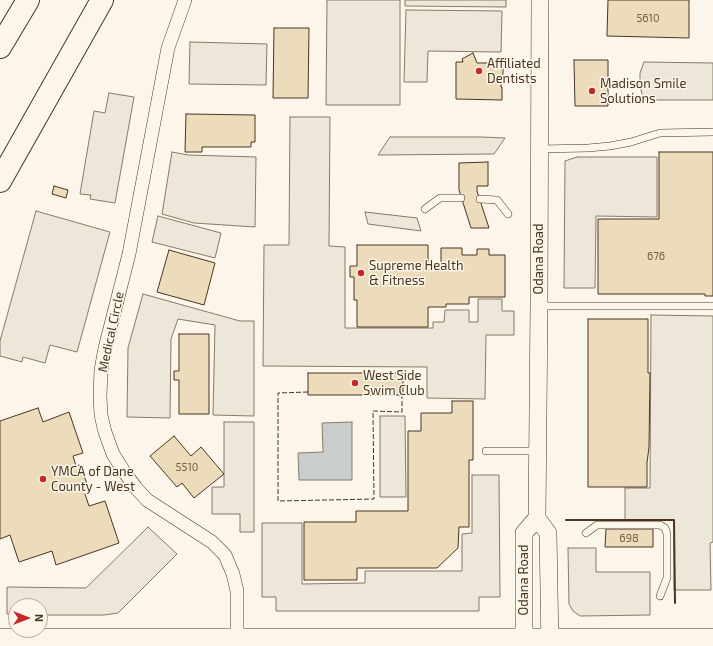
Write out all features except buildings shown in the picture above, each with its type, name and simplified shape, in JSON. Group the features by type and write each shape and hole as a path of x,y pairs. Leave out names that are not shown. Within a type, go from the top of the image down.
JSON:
{"highway":[{"path":"0,18 13,0"},
{"path":"0,48 28,0"},
{"path":"0,152 93,0"},
{"path":"0,181 102,0"}],"main road":[{"path":"0,638 524,642 713,638"}],"street":[{"name":"Medical Circle","path":"185,0 168,48 129,254 105,348 101,370 101,415 105,432 114,454 136,488 148,500 212,542 225,555 233,574 237,591 237,639"},
{"name":"Odana Road","path":"540,0 537,518 548,533 550,642"},
{"name":"Odana Road","path":"524,642 524,533 537,518"}],"lane":[{"path":"540,149 610,146 631,142 660,133 713,132"},
{"path":"426,209 440,198 461,198"},
{"path":"480,199 497,200 508,214"},
{"path":"539,306 713,306"},
{"path":"486,451 538,451"},
{"path":"586,533 597,525 660,525 665,528 667,534 667,578 660,596"}],"shaded area":[{"path":"327,0 400,0 400,105 326,105"},
{"path":"405,0 506,0 506,7 405,6"},
{"path":"406,10 502,11 501,52 428,51 427,82 404,82"},
{"path":"190,42 267,44 266,85 189,84"},
{"path":"644,62 713,63 713,100 644,100 640,87 640,73"},
{"path":"109,93 134,97 115,203 90,199 91,195 80,194 94,111 105,113"},
{"path":"290,117 330,117 329,246 345,247 345,328 433,328 433,322 444,322 445,310 469,310 469,322 478,322 478,299 502,299 502,311 514,311 514,335 486,335 485,399 427,398 427,367 263,366 264,245 289,245"},
{"path":"390,137 505,138 494,154 378,155"},
{"path":"172,152 188,155 256,157 255,227 194,223 162,214"},
{"path":"577,157 657,157 657,217 596,216 595,288 564,288 565,161"},
{"path":"36,211 110,232 77,352 50,345 45,363 23,357 22,362 0,356 0,341"},
{"path":"365,212 417,218 421,231 368,224"},
{"path":"158,216 221,233 215,258 152,242"},
{"path":"143,294 240,321 254,321 254,416 213,415 215,325 178,319 171,339 170,418 127,417 128,348"},
{"path":"651,315 713,316 713,542 710,543 711,590 674,590 674,520 625,520 625,488 650,488"},
{"path":"380,416 405,416 406,497 380,497"},
{"path":"224,422 254,422 254,532 240,532 240,514 212,514 212,487 224,487"},
{"path":"352,422 352,480 299,480 298,453 323,452 322,423"},
{"path":"472,475 499,475 500,597 479,597 479,611 276,611 276,597 262,597 262,523 302,523 302,584 365,583 365,571 462,571 462,534 472,533"},
{"path":"148,527 177,554 118,613 104,615 48,615 48,598 8,598 7,614 7,587 86,588"},
{"path":"568,548 596,548 596,572 650,572 650,615 580,616 573,611 569,604"}],"fence":[{"path":"308,392 278,393 278,501 374,499 373,411 402,412 402,395"}],"wall":[{"path":"566,520 674,520 675,603"}],"place":[{"name":"Affiliated Dentists","path":"479,71"},
{"name":"Madison Smile Solutions","path":"592,91"},
{"name":"Supreme Health & Fitness","path":"361,273"},
{"name":"West Side Swim Club","path":"355,383"},
{"name":"YMCA of Dane County - West","path":"43,479"}]}
